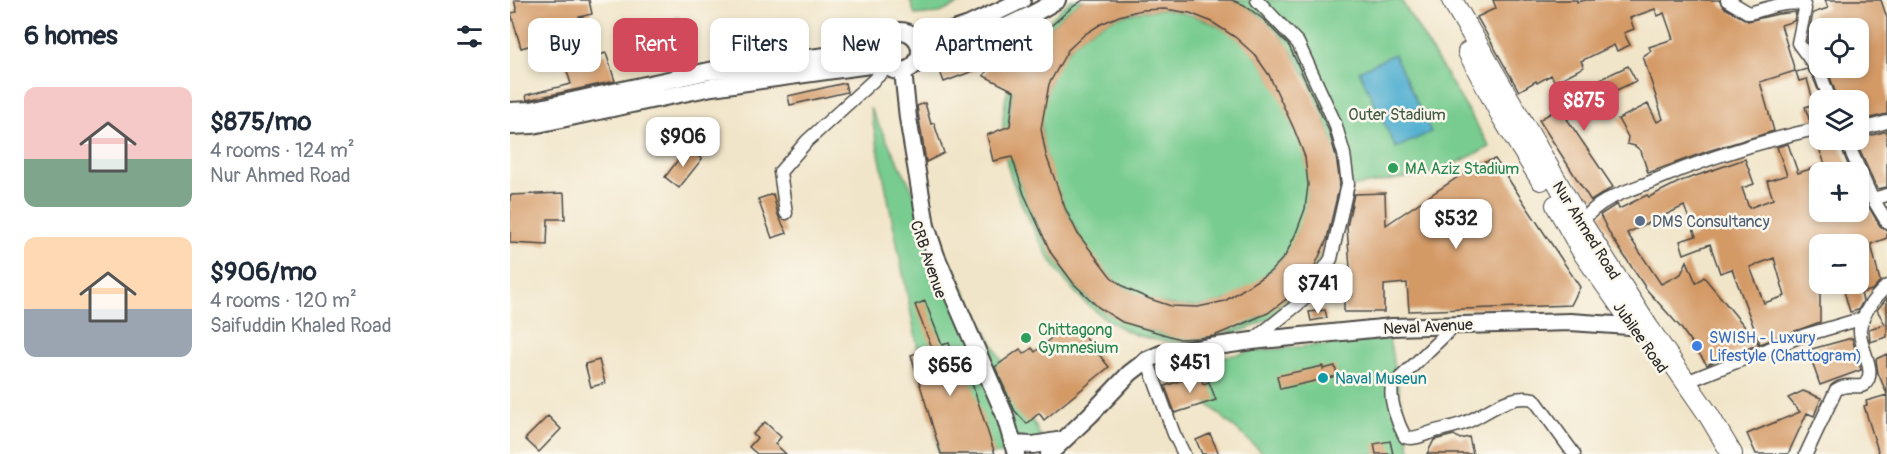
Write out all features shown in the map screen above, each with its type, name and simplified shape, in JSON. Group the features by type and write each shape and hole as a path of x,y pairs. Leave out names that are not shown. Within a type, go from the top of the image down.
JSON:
{"main road":[{"path":"984,18 1022,0"},
{"path":"1023,18 1057,0"},
{"name":"Jubilee Road","path":"1440,0 1502,117 1583,253 1616,301 1642,327 1718,454"},
{"name":"Nur Ahmed Road","path":"1452,0 1642,327 1686,382 1732,454"},
{"path":"510,111 531,110 709,71 821,67"},
{"path":"510,126 533,125 712,87 828,72"},
{"name":"CRB Avenue","path":"893,72 908,118 931,258 957,318 987,372 1013,443"},
{"name":"Neval Avenue","path":"1049,454 1130,373 1147,360 1161,354 1346,331 1456,324 1570,322 1642,327"},
{"path":"1013,443 1033,445 1063,440"}],"street":[{"path":"1252,341 1302,301 1331,259 1348,184 1344,154 1335,123 1298,43 1257,0"},
{"path":"1727,0 1749,13 1786,2 1795,1 1804,5 1806,7 1798,43 1820,73 1826,90"},
{"path":"786,213 780,172 807,141 881,72"},
{"path":"1869,127 1887,122"},
{"path":"1582,222 1590,211 1612,197 1711,157 1809,131"},
{"path":"1850,150 1872,199 1887,222"},
{"path":"1872,199 1887,195"},
{"path":"1806,454 1836,390 1845,385 1862,386 1869,378 1869,366 1860,327 1870,306 1887,286"},
{"path":"1686,382 1799,337 1864,318"},
{"path":"1456,324 1392,386 1390,393 1405,437 1416,438 1472,420 1494,406 1525,397 1534,399 1574,454"},
{"path":"1147,360 1174,434 1184,454"}],"green space":[{"path":"910,0 967,0 940,13 915,15"},
{"name":"MA Aziz Stadium","path":"1071,0 1083,0 1053,25 1053,17"},
{"name":"MA Aziz Stadium","path":"1232,0 1401,0 1490,147 1436,173 1344,188 1337,222 1323,264 1301,294 1280,311 1256,325 1229,335 1202,341 1174,342 1147,338 1123,329 1108,320 1093,310 1058,272 1040,242 1018,195 1007,163 1003,138 1003,115 1014,72 1020,72 1012,98 1009,139 1011,156 1039,230 1059,264 1083,294 1111,316 1157,333 1184,338 1197,339 1225,333 1258,319 1279,303 1313,268 1322,253 1329,237 1338,200 1340,183 1336,151 1318,102 1301,67 1282,37 1263,17"},
{"path":"1165,9 1214,24 1236,37 1255,55 1278,91 1305,156 1308,173 1308,191 1300,226 1283,256 1272,269 1242,292 1209,305 1163,304 1134,293 1121,286 1110,276 1087,248 1070,217 1051,172 1043,139 1045,99 1061,60 1074,45 1088,32 1105,23 1143,11"},
{"path":"870,108 1050,454 939,454"},
{"path":"1389,339 1411,454 1264,454 1167,368 1254,351"}],"water":[{"path":"1394,54 1431,132 1396,148 1359,71"}],"building":[{"path":"514,0 589,0 592,14 579,18 528,18 528,46 521,48 511,13 517,12"},
{"path":"1083,0 1232,0 1244,5 1263,19 1289,46 1329,131 1340,184 1327,239 1313,270 1289,297 1268,313 1214,336 1180,339 1122,322 1098,307 1074,284 1051,253 1024,194 1012,157 993,161 987,135 1010,126 1014,91 984,76 986,72 1053,72 1053,24","holes":["1165,9 1190,13 1212,22 1235,37 1255,55 1269,75 1305,157 1308,185 1305,209 1285,256 1270,272 1225,301 1198,307 1171,306 1127,289 1111,277 1078,234 1065,208 1046,155 1041,129 1049,84 1068,50 1085,34 1119,16 1141,10"]},
{"path":"1493,0 1577,0 1577,2 1586,0 1719,0 1723,7 1748,21 1796,12 1794,21 1781,25 1795,71 1760,82 1774,131 1708,151 1648,173 1641,151 1627,144 1628,137 1618,119 1648,104 1657,122 1663,119 1643,56 1651,51 1649,47 1673,39 1664,13 1658,16 1655,9 1630,18 1634,29 1624,33 1630,45 1617,51 1614,45 1581,61 1584,67 1555,82 1551,75 1519,91 1477,17 1496,8"},
{"path":"1825,0 1881,0 1887,18 1887,114 1869,118 1869,90 1835,90 1830,78 1869,78 1869,18 1812,18 1813,13 1828,8"},
{"path":"606,53 615,81 527,100 526,95 571,84 567,72 601,72 601,55"},
{"path":"1628,66 1636,81 1600,98 1567,119 1613,187 1591,201 1539,120 1566,104 1564,101 1590,84"},
{"path":"1807,69 1809,78 1813,78 1818,90 1810,90 1807,79 1799,81 1796,72"},
{"path":"940,72 970,72 944,82"},
{"path":"845,83 847,92 790,105 788,96"},
{"path":"925,103 931,124 934,123 944,153 926,162 917,106"},
{"path":"1809,106 1809,119 1805,107"},
{"path":"1887,131 1887,187 1877,189 1869,171 1869,162 1865,162 1859,150 1869,150 1869,136"},
{"path":"1788,144 1798,173 1809,169 1809,222 1869,222 1869,207 1880,226 1887,230 1887,238 1871,244 1880,281 1869,291 1869,234 1809,234 1809,294 1820,294 1820,322 1760,344 1732,269 1720,273 1710,244 1684,254 1680,241 1696,236 1684,206 1627,233 1661,284 1681,274 1687,261 1696,283 1704,277 1759,344 1729,356 1728,354 1707,365 1681,328 1647,290 1611,236 1600,215 1617,204 1619,209 1681,181 1745,159 1754,184 1742,188 1749,208 1773,199 1767,181 1787,175 1777,147","holes":["1774,258 1785,296 1764,303 1750,267"]},
{"path":"687,148 702,159 679,188 665,177"},
{"path":"1820,150 1842,150 1847,162 1824,162"},
{"path":"1495,159 1580,287 1571,305 1409,311 1407,283 1384,285 1384,312 1344,312 1344,296 1352,296 1347,227 1354,194 1385,193 1386,225 1476,165"},
{"path":"564,193 565,219 548,219 547,245 510,243 510,195"},
{"path":"773,194 778,215 787,233 772,238 758,199"},
{"path":"1845,294 1861,294 1863,301 1858,310 1850,312"},
{"path":"1887,298 1887,337 1870,342 1869,329 1885,324 1877,310"},
{"path":"925,301 942,345 949,343 958,368 966,365 995,454 941,454 911,355 932,348 915,305"},
{"path":"1325,310 1327,318 1311,321 1309,312"},
{"path":"1076,326 1109,367 1044,420 1039,413 1027,424 1015,411 995,367 1020,349 1024,354 1032,348 1035,352 1063,328 1068,332"},
{"path":"1852,338 1861,370 1820,385 1808,350"},
{"path":"1887,354 1887,394 1878,373 1876,359"},
{"path":"599,360 605,383 591,387 585,364"},
{"path":"1323,366 1323,369 1335,366 1337,376 1280,389 1277,376"},
{"path":"1200,374 1203,384 1209,382 1216,400 1175,413 1165,386"},
{"path":"1803,391 1821,398 1814,416 1807,413 1788,454 1756,454 1747,434 1800,412 1788,398"},
{"path":"1887,395 1887,454 1879,454 1864,406 1867,405 1866,401"},
{"path":"548,416 561,429 539,452 525,439"},
{"path":"765,422 781,437 775,444 786,454 757,454 749,447 757,438 753,434"},
{"path":"1210,434 1219,454 1202,454 1196,440"},
{"path":"1454,435 1460,439 1469,437 1473,454 1427,454 1434,440"},
{"path":"1390,441 1393,454 1376,454 1374,444"}],"place":[{"name":"MA Aziz Stadium","path":"1393,168"},
{"name":"DMS Consultancy","path":"1640,221"},
{"name":"Chittagong Gymnesium","path":"1026,338"},
{"name":"SWISH - Luxury Lifestyle (Chattogram)","path":"1697,346"},
{"name":"Naval Museun","path":"1323,378"}],"park label":[{"name":"Outer Stadium","path":"1397,114"}]}
